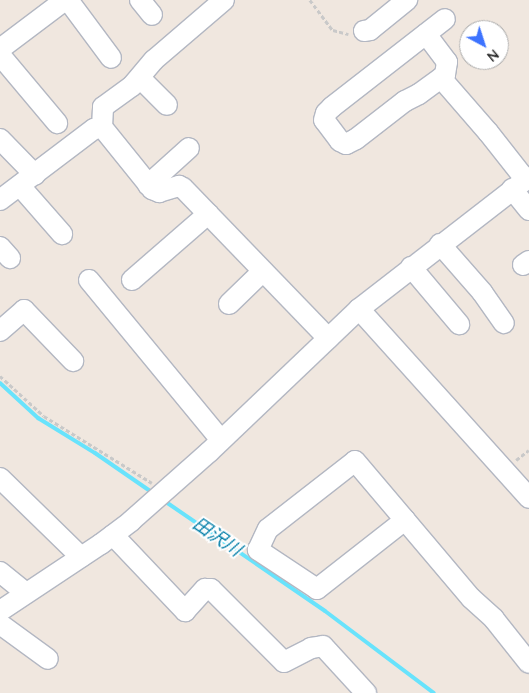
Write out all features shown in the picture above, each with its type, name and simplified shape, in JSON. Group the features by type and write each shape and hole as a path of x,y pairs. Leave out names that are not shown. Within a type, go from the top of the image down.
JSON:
{"street":[{"path":"0,50 67,0 111,58"},
{"path":"224,0 154,60 140,78 103,107 102,127 148,185 159,192 179,186 328,338"},
{"path":"364,31 370,30 407,0"},
{"path":"426,34 447,62 447,71 419,94 405,101 350,143 346,144 340,141 324,120 332,107 446,18"},
{"path":"0,55 57,123"},
{"path":"140,78 167,105"},
{"path":"440,78 488,132 522,182 529,210"},
{"path":"0,200 28,181 94,129 102,127"},
{"path":"0,140 62,234"},
{"path":"148,185 189,148"},
{"path":"0,611 113,536 222,440 359,309 522,182"},
{"path":"132,280 208,214"},
{"path":"440,244 482,292 504,323"},
{"path":"411,267 459,324"},
{"path":"229,304 263,271"},
{"path":"88,280 222,440"},
{"path":"359,309 529,498"},
{"path":"0,331 24,310 73,361"},
{"path":"405,520 317,589 258,550 268,529 355,461 405,520 471,598 494,619 529,663"},
{"path":"0,478 81,557"},
{"path":"113,536 185,610 205,590 211,589 284,662 311,648 323,646 366,693"},
{"path":"0,572 26,593"},
{"path":"0,624 48,660"}],"path":[{"path":"310,0 333,30 348,34 364,31"},
{"path":"0,376 34,408 166,491"}],"waterway":[{"name":"田沢川","path":"0,383 38,418 95,453 153,493"},
{"name":"田沢川","path":"163,500 325,611 434,693"}]}
